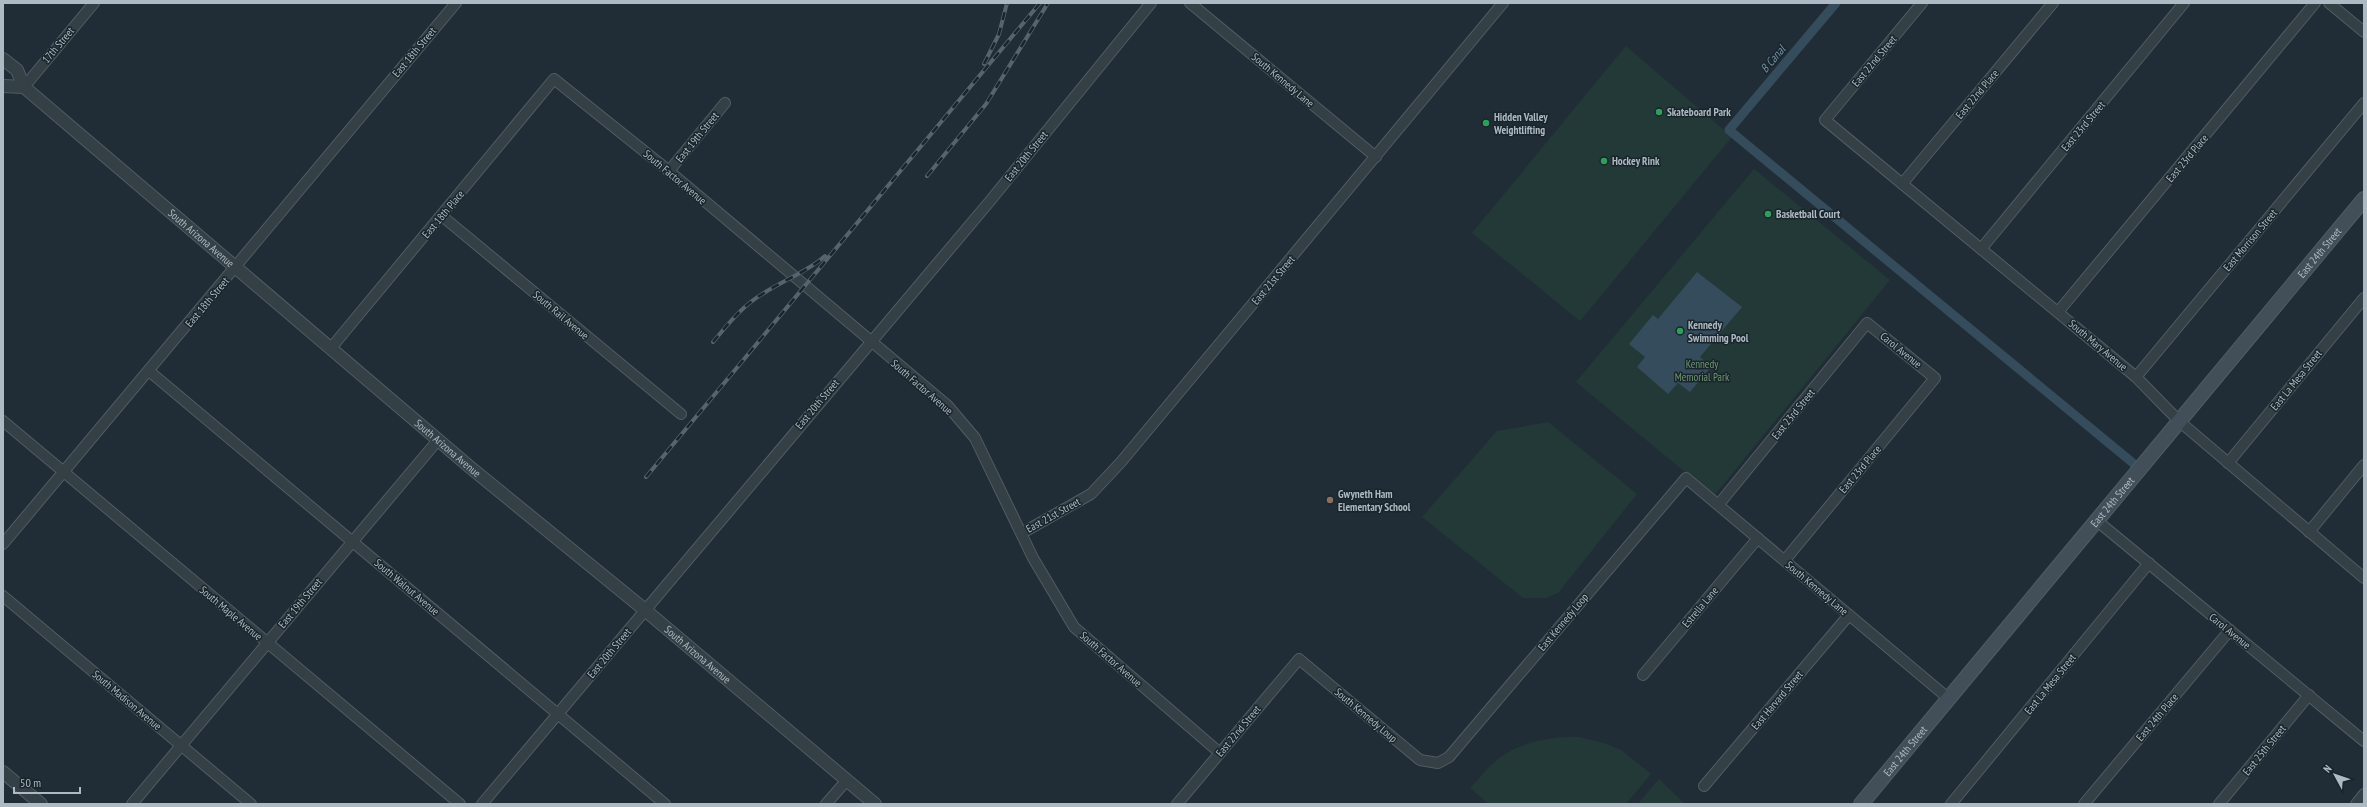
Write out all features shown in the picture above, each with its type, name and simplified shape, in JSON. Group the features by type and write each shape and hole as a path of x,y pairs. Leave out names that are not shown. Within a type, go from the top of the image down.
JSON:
{"main road":[{"name":"East 24th Street","path":"1861,804 2364,199"}],"street":[{"name":"17th Street","path":"24,87 94,3"},
{"name":"East 18th Street","path":"3,544 456,3"},
{"name":"East 20th Street","path":"482,804 869,341 990,201 1151,3"},
{"name":"South Kennedy Lane","path":"1190,3 1376,157"},
{"name":"East 21st Street","path":"1022,533 1091,494 1105,479 1376,157 1503,3"},
{"name":"East 22nd Street","path":"1825,120 1922,3"},
{"name":"East 22nd Place","path":"1902,184 2053,3"},
{"name":"East 23rd Street","path":"1981,249 2184,3"},
{"name":"East 23rd Place","path":"2058,312 2316,3"},
{"path":"2329,3 2364,32"},
{"name":"South Arizona Avenue","path":"3,58 17,70 24,87 235,268 438,440 645,610 875,804"},
{"name":"South Factor Avenue","path":"554,79 669,171 869,341 947,405 975,438 1033,558 1074,627 1220,753"},
{"name":"East 18th Place","path":"331,348 442,216 554,79"},
{"path":"3,86 24,87"},
{"name":"East Morrison Street","path":"2136,377 2364,103"},
{"name":"East 19th Street","path":"669,171 725,104"},
{"name":"South Mary Avenue","path":"1825,120 2136,377 2180,421 2364,578"},
{"name":"South Rail Avenue","path":"442,216 681,414"},
{"name":"East La Mesa Street","path":"2228,463 2364,298"},
{"name":"East 23rd Street","path":"1719,504 1866,323"},
{"name":"Carol Avenue","path":"1866,323 1935,378"},
{"name":"South Walnut Avenue","path":"148,371 665,804"},
{"name":"East 23rd Place","path":"1785,560 1935,378"},
{"name":"South Maple Avenue","path":"3,421 460,804"},
{"name":"East 19th Street","path":"132,804 438,440"},
{"path":"2309,532 2364,465"},
{"name":"South Kennedy Lane","path":"1686,478 1719,504 1948,698"},
{"name":"East Kennedy Loop","path":"1438,763 1449,757 1686,478"},
{"name":"Carol Avenue","path":"2096,520 2364,741"},
{"name":"Estrella Lane","path":"1643,675 1758,538"},
{"name":"East La Mesa Street","path":"1951,804 2148,563"},
{"name":"South Madison Avenue","path":"3,596 251,804"},
{"name":"East Harvard Street","path":"1704,786 1849,615"},
{"name":"East 24th Place","path":"2084,804 2230,630"},
{"name":"East 22nd Street","path":"1177,804 1299,659"},
{"name":"South Kennedy Loup","path":"1299,659 1420,760 1438,763"},
{"name":"East 25th Street","path":"2220,804 2309,695"},
{"path":"3,772 41,804"},
{"path":"826,804 847,780"},
{"path":"2356,804 2364,794"}],"green space":[{"path":"1626,46 1732,137 1580,321 1472,233"},
{"name":"Kennedy Memorial Park","path":"1754,169 1890,280 1714,496 1576,382"},
{"path":"1548,422 1637,494 1558,593 1546,598 1523,598 1422,517 1497,431"},
{"path":"1578,737 1604,743 1621,750 1651,774 1626,804 1489,804 1470,788 1494,762 1516,748 1546,739"},
{"path":"1659,779 1685,804 1638,804"}],"water":[{"name":"Kennedy Swimming Pool","path":"1697,272 1742,307 1700,357 1711,367 1690,392 1678,383 1668,394 1637,367 1645,357 1629,344 1653,315 1658,319"}],"waterway":[{"name":"B Canal","path":"1836,3 1729,130 2139,468"}],"railway":[{"path":"984,64 999,34 1007,3"},
{"path":"646,477 1040,3"},
{"path":"927,176 986,104 1048,3"},
{"path":"713,342 724,328 749,303 772,288 811,267 825,256"}],"place":[{"name":"Skateboard Park","path":"1659,112"},
{"name":"Hidden Valley Weightlifting","path":"1486,123"},
{"name":"Hockey Rink","path":"1604,161"},
{"name":"Basketball Court","path":"1768,214"},
{"name":"Kennedy Swimming Pool","path":"1680,331"},
{"name":"Gwyneth Ham Elementary School","path":"1330,500"}]}
